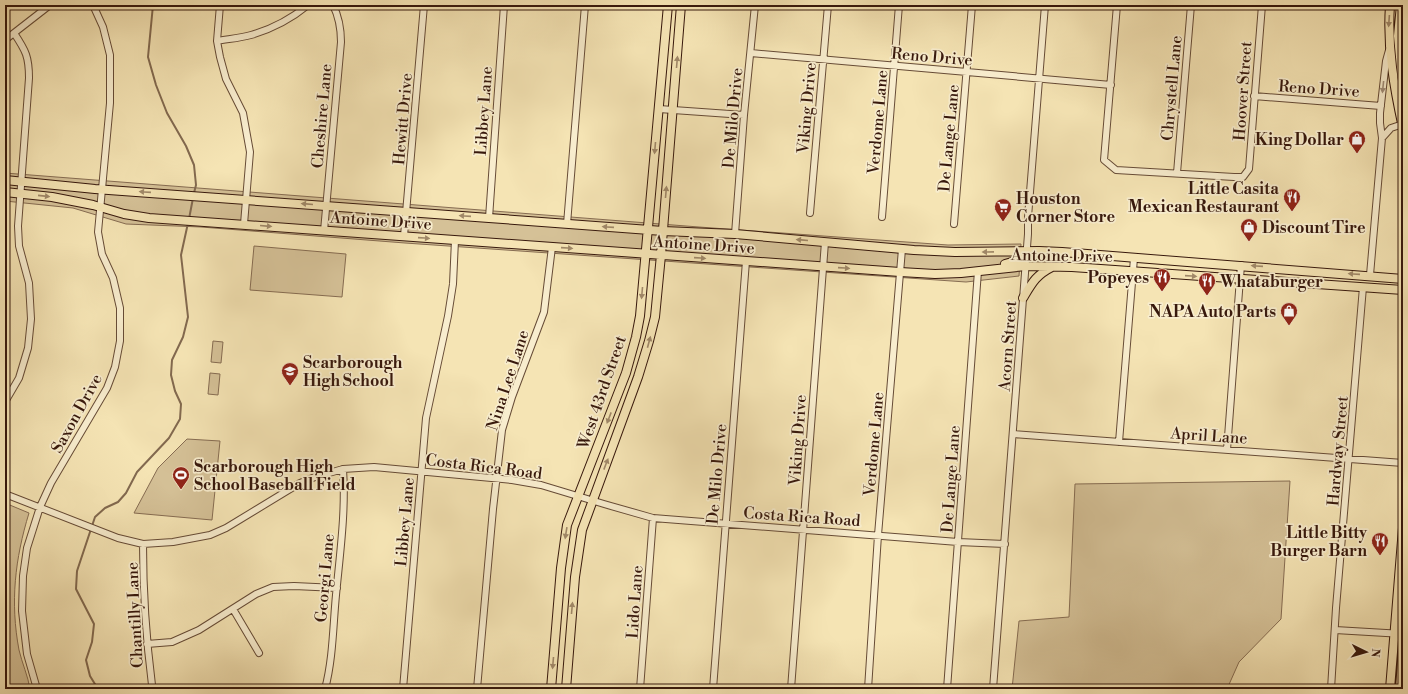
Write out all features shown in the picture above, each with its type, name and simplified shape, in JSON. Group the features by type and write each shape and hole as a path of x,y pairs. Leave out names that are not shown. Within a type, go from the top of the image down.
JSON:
{"main road":[{"path":"668,5 681,6"},
{"name":"West 43rd Street","path":"551,689 561,568 567,525 626,373 637,330 668,5"},
{"path":"1390,5 1389,37 1393,82 1403,126"},
{"path":"1401,5 1398,36 1403,88"},
{"name":"West 43rd Street","path":"566,689 578,550 582,530 638,377 655,317 681,6"},
{"path":"1389,37 1398,36"},
{"name":"Antoine Drive","path":"5,180 101,189 647,230 735,234 902,249 955,252 1026,258 1053,266 1403,290"},
{"name":"Antoine Drive","path":"5,192 52,197 124,214 149,218 900,272 935,274 999,269 1006,263 1026,258 1071,253 1403,278"},
{"path":"1024,298 1032,282 1043,272 1053,266"},
{"path":"1322,285 1324,272"},
{"path":"626,373 638,377"},
{"path":"1390,689 1399,634 1403,528"},
{"path":"556,632 570,633"},
{"path":"1400,689 1403,647"}],"street":[{"path":"5,40 50,5"},
{"name":"Saxon Drive","path":"37,689 27,654 22,611 23,576 27,548 40,507 65,458 107,388 115,367 120,342 120,308 112,278 102,254 98,232 110,103 110,55 103,27 93,5"},
{"path":"220,5 217,41 226,79 243,113 250,152 244,224"},
{"path":"217,41 250,35 265,30 296,15 308,5"},
{"name":"Cheshire Lane","path":"324,230 341,42 337,13 333,5"},
{"name":"Hewitt Drive","path":"404,236 424,5"},
{"name":"Libbey Lane","path":"489,218 504,5"},
{"path":"567,224 585,5"},
{"name":"De Milo Drive","path":"735,234 744,115 755,5"},
{"name":"Viking Drive","path":"810,213 828,5"},
{"name":"Verdome Lane","path":"882,217 899,5"},
{"name":"De Lange Lane","path":"954,224 972,5"},
{"name":"Acorn Street","path":"993,689 1014,434 1024,298 1028,217 1045,5"},
{"path":"1117,5 1104,160 1116,170 1177,173"},
{"name":"Chrystell Lane","path":"1177,173 1191,5"},
{"name":"Hoover Street","path":"1177,173 1243,177 1249,169 1262,5"},
{"path":"5,402 19,378 28,348 31,318 29,283 19,246 18,226 30,78 29,62 25,48 14,33"},
{"path":"1370,275 1382,138 1380,123 1381,106 1386,61 1390,49"},
{"name":"Reno Drive","path":"751,54 894,65 1111,86"},
{"name":"Reno Drive","path":"1254,96 1381,106"},
{"path":"659,109 744,115"},
{"path":"1382,138 1390,128 1403,126"},
{"name":"Libbey Lane","path":"403,689 426,418 448,316 453,284 455,240"},
{"name":"Viking Drive","path":"791,689 825,242"},
{"name":"Nina Lee Lane","path":"477,689 496,478 502,430 512,397 544,312 552,247"},
{"name":"Verdome Lane","path":"868,689 878,535 902,249"},
{"path":"1119,442 1134,258"},
{"name":"De Milo Drive","path":"713,689 746,261"},
{"path":"1227,450 1241,265"},
{"name":"De Lange Lane","path":"947,689 978,271"},
{"name":"Hardway Street","path":"1331,689 1363,287"},
{"name":"April Lane","path":"1014,434 1403,463"},
{"name":"Costa Rica Road","path":"5,494 118,538 144,544 174,542 210,535 226,528 300,483 321,475 344,469 374,467 496,478 541,484 592,501 653,518 958,542 1005,544"},
{"name":"Georgi Lane","path":"325,689 330,660 337,588 345,491 344,469"},
{"name":"Lido Lane","path":"640,689 653,518"},
{"name":"Chantilly Lane","path":"144,544 143,587 146,644 152,685"},
{"path":"146,644 172,642 199,630 256,594 273,587 294,586 337,588"},
{"path":"232,609 259,653"},
{"path":"1335,630 1399,634"}],"shaded area":[{"path":"5,173 948,245 1021,244 1019,276 966,282 405,243 201,227 126,224 73,208 5,201"},
{"path":"254,246 346,254 342,297 250,290"},
{"path":"213,341 223,342 221,363 211,362"},
{"path":"210,373 220,374 218,395 208,394"},
{"name":"Scarborough High School Baseball Field","path":"187,439 220,441 212,520 134,513 158,468"},
{"path":"1290,481 1281,619 1239,662 1227,689 1012,689 1019,621 1069,617 1075,484"},
{"path":"5,503 29,513 17,564 15,581 15,615 19,650 30,689 5,689"}],"waterway":[{"path":"153,5 148,57 156,85 167,113 186,146 194,165 196,185 194,193"},
{"path":"189,219 193,198"},
{"path":"98,689 90,676 86,660 92,642 94,624 76,589 77,571 95,517 105,508 118,502 126,493 137,472 169,438 180,419 181,404 175,391 171,375 172,360 183,337 188,317 181,255 188,223"}],"place":[{"name":"King Dollar","path":"1357,154"},
{"name":"Little Casita Mexican Restaurant","path":"1292,212"},
{"name":"Houston Corner Store","path":"1003,222"},
{"name":"Discount Tire","path":"1249,242"},
{"name":"Popeyes","path":"1162,292"},
{"name":"Whataburger","path":"1207,296"},
{"name":"NAPA Auto Parts","path":"1289,326"},
{"name":"Scarborough High School","path":"290,386"},
{"name":"Scarborough High School Baseball Field","path":"181,490"},
{"name":"Little Bitty Burger Barn","path":"1380,556"}]}
